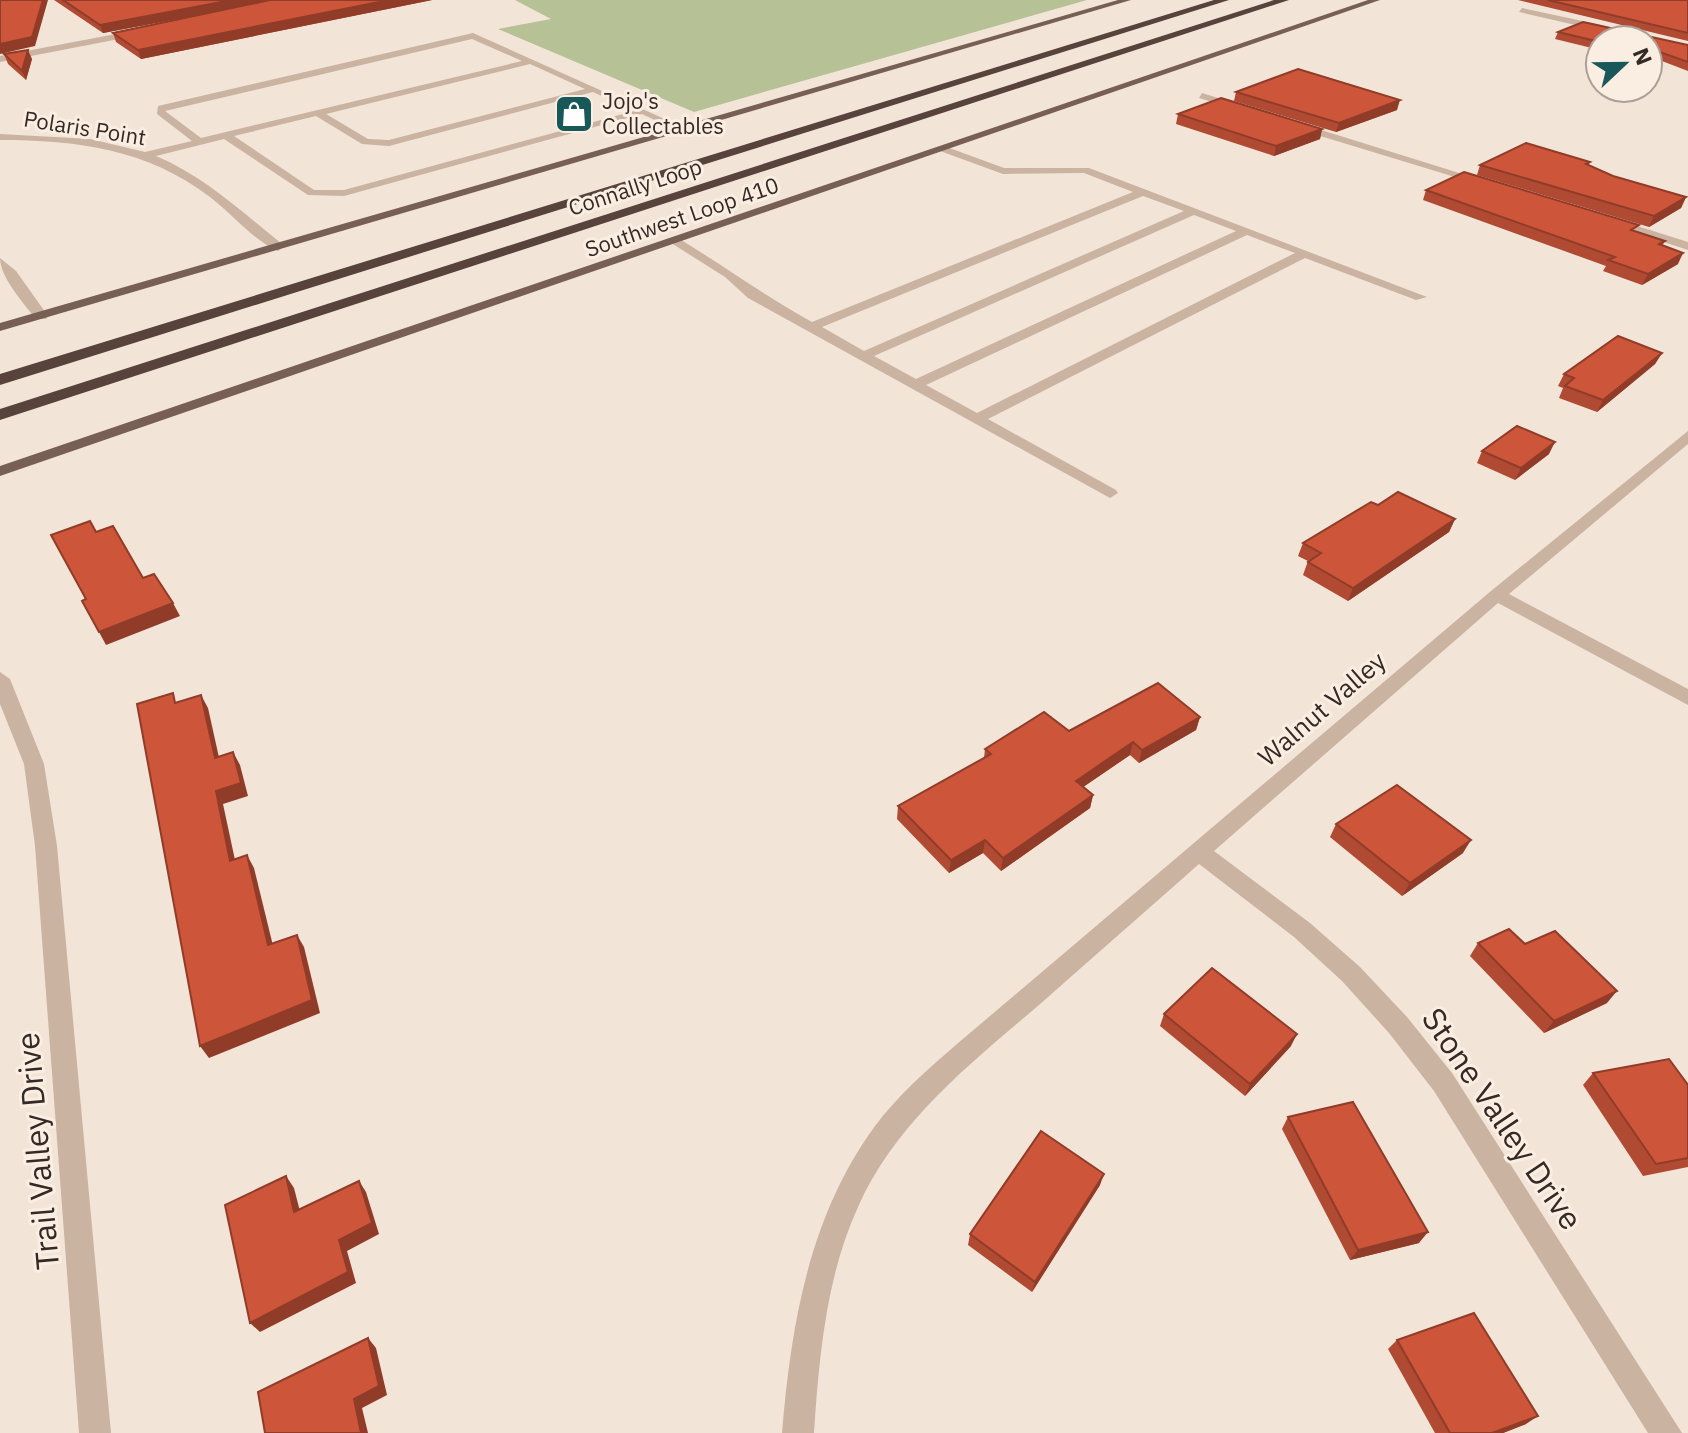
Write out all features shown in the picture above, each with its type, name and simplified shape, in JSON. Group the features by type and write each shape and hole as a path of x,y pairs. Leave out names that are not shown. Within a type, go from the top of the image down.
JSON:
{"highway":[{"name":"Connally Loop","path":"0,380 1224,0"},
{"name":"Connally Loop","path":"0,415 1284,0"}],"main road":[{"path":"0,327 1127,0"},
{"name":"Southwest Loop 410","path":"0,471 1376,0"}],"street":[{"path":"1535,5 1522,10 1585,24"},
{"path":"0,59 153,30"},
{"path":"200,142 160,112 161,108 464,37 482,38 682,129"},
{"path":"143,156 533,61"},
{"path":"317,113 366,142 389,143 595,89"},
{"path":"1202,96 1248,110"},
{"path":"226,135 312,193 327,195 344,193 643,111"},
{"path":"1278,119 1491,185"},
{"name":"Polaris Point","path":"0,137 78,142 143,156 195,182 278,247"},
{"path":"944,149 1003,171 1085,170 1421,297"},
{"path":"811,327 1143,192"},
{"path":"863,356 1194,211"},
{"path":"1597,218 1688,246"},
{"path":"915,385 1246,231"},
{"path":"674,241 729,274 753,295 1110,493"},
{"path":"977,419 1305,253"},
{"path":"0,262 14,275 20,293 41,316"},
{"name":"Walnut Valley","path":"798,1433 801,1377 816,1290 852,1190 886,1134 943,1073 995,1027 1497,595 1688,436"},
{"path":"1497,595 1688,698"},
{"name":"Trail Valley Drive","path":"0,679 34,764 46,846 95,1433"},
{"name":"Stone Valley Drive","path":"1199,852 1302,930 1351,974 1398,1025 1443,1082 1666,1433"}],"green space":[{"path":"515,0 1087,0 694,112 498,29 551,19"}],"building":[{"path":"0,0 43,0 32,37 0,44"},
{"path":"63,0 232,0 100,25"},
{"path":"270,0 389,0 138,50 113,33"},
{"path":"1548,0 1688,0 1688,33 1664,27 1664,24 1650,24"},
{"path":"1583,22 1592,24 1584,24 1584,38 1558,32"},
{"path":"1664,40 1688,45 1688,62 1664,53"},
{"path":"28,50 22,71 4,54"},
{"path":"1298,69 1400,100 1339,123 1236,92"},
{"path":"1221,98 1322,129 1276,146 1178,114"},
{"path":"1526,143 1590,162 1586,164 1613,176 1686,197 1654,216 1480,165"},
{"path":"1464,172 1639,225 1631,230 1665,241 1659,244 1683,253 1648,274 1608,260 1615,257 1426,190"},
{"path":"1618,336 1662,353 1603,400 1565,386 1574,378 1564,374"},
{"path":"1517,426 1555,442 1521,468 1482,451"},
{"path":"1398,492 1455,519 1353,588 1308,562 1321,553 1303,543 1371,502 1378,505"},
{"path":"90,521 96,532 113,526 143,578 154,574 173,603 99,632 82,601 86,599 51,535"},
{"path":"1158,683 1200,717 1142,750 1133,742 1076,781 1093,795 1003,858 985,840 951,860 898,806 991,754 985,749 1044,712 1069,731"},
{"path":"173,693 175,703 201,695 215,758 233,752 241,783 216,791 230,861 247,855 268,945 297,935 312,1000 200,1046 137,704"},
{"path":"1397,785 1471,840 1410,883 1336,824"},
{"path":"1509,929 1525,944 1555,931 1617,991 1554,1021 1478,943"},
{"path":"1212,968 1297,1034 1250,1084 1164,1014"},
{"path":"1669,1059 1688,1085 1688,1158 1656,1164 1593,1073"},
{"path":"1353,1102 1428,1232 1358,1250 1288,1117"},
{"path":"1041,1131 1104,1174 1035,1282 970,1234"},
{"path":"286,1176 294,1212 359,1181 372,1223 339,1240 348,1272 250,1323 225,1205"},
{"path":"1474,1313 1538,1416 1492,1433 1450,1433 1397,1340"},
{"path":"368,1338 379,1386 354,1399 361,1433 265,1433 258,1392"}],"place":[{"name":"Jojo's Collectables","path":"574,114"}]}
